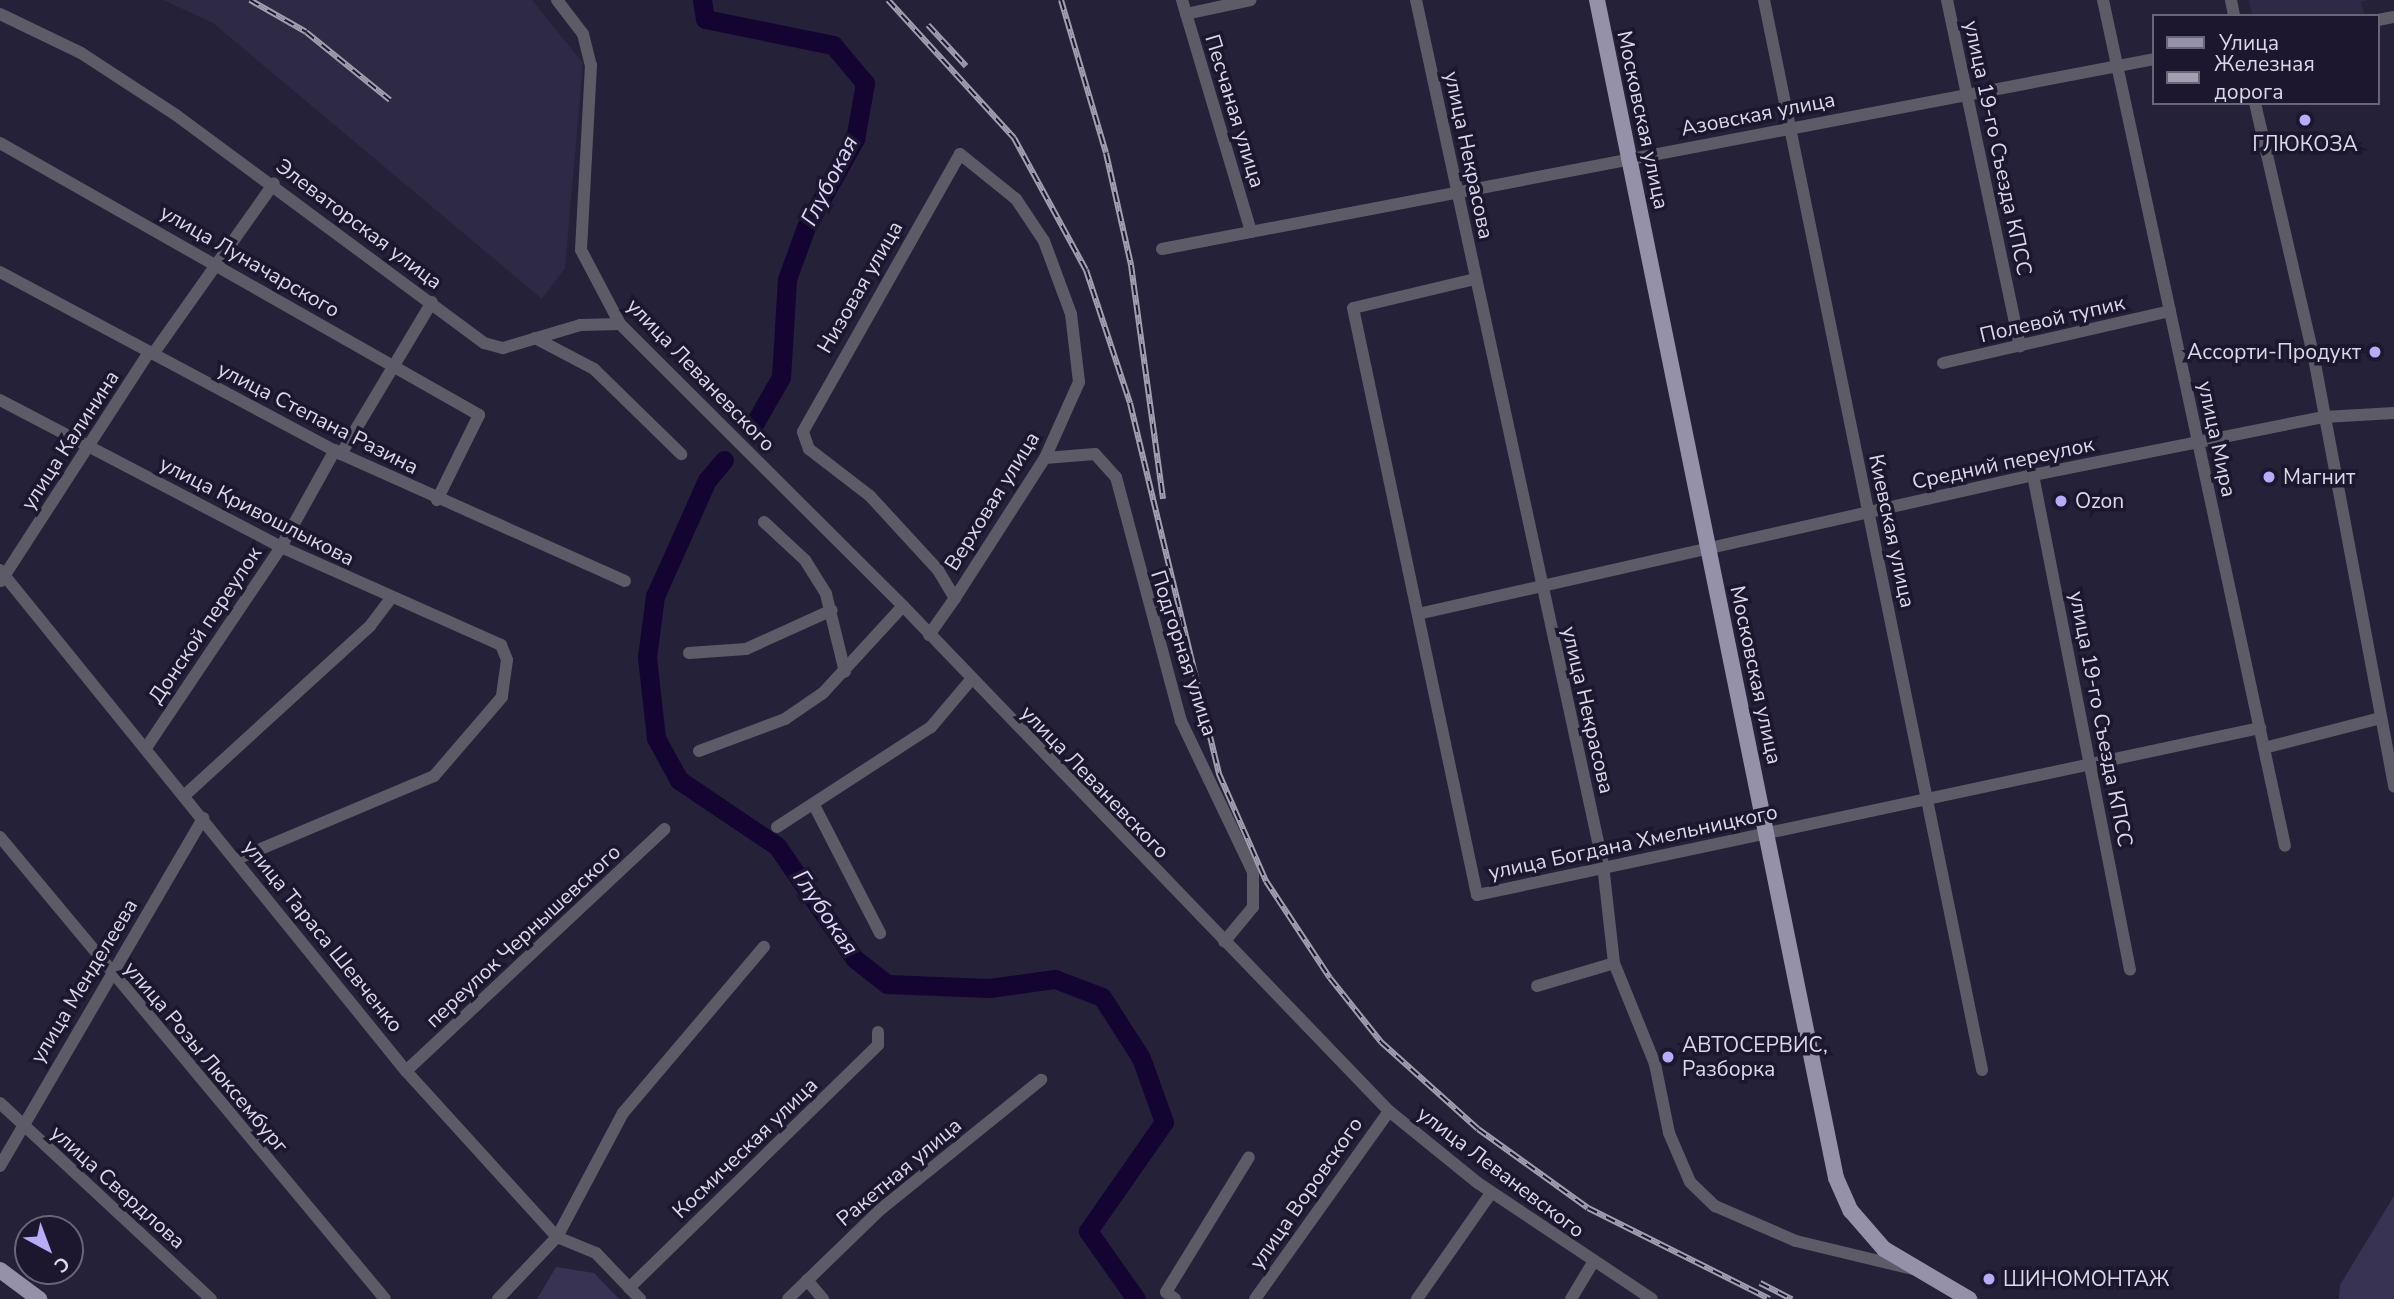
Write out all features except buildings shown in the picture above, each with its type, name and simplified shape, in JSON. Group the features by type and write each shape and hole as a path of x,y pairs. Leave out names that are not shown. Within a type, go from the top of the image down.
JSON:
{"main road":[{"name":"Московская улица","path":"1597,0 1631,158 1707,548 1769,832 1836,1178 1851,1211 1884,1249 1913,1269 1969,1299"},
{"path":"0,1270 39,1299"}],"street":[{"name":"улица Леваневского","path":"557,0 583,34 592,65 579,229 587,267 620,324 903,606 970,681 1389,1111 1492,1192 1592,1264 1652,1299"},
{"name":"Песчаная улица","path":"1182,0 1251,232"},
{"path":"1186,14 1251,0"},
{"name":"улица Некрасова","path":"1416,0 1540,586 1603,865 1614,963 1634,1000 1670,1133 1690,1182 1715,1206 1796,1241 1913,1269"},
{"name":"Киевская улица","path":"1764,0 1982,1070"},
{"name":"улица 19-го Съезда КПСС","path":"1947,0 2020,346"},
{"name":"улица Мира","path":"2103,0 2285,846"},
{"name":"Элеваторская улица","path":"0,14 81,53 274,183 494,347 600,322 620,324"},
{"name":"Азовская улица","path":"1162,249 2152,59"},
{"path":"2255,105 2324,417 2394,787"},
{"name":"улица Луначарского","path":"0,143 215,262 479,415 437,500"},
{"name":"Верховая улица","path":"929,635 1045,458 1079,382 1071,314 1044,241 1016,198 960,154"},
{"name":"Низовая улица","path":"804,442 804,422 960,154"},
{"name":"улица Калинина","path":"2,577 151,353 274,183"},
{"name":"улица Степана Разина","path":"0,272 338,452 437,500 625,581"},
{"name":"улица Богдана Хмельницкого","path":"1475,279 1353,308 1477,895 1603,865 2260,728"},
{"name":"Донской переулок","path":"146,748 281,547 432,302"},
{"name":"Полевой тупик","path":"1943,363 2170,312"},
{"path":"535,338 594,369 681,454"},
{"name":"улица Кривошлыкова","path":"0,400 281,547 501,645 507,660 502,697 433,776 237,859"},
{"name":"Средний переулок","path":"1418,614 2033,475 2198,441 2324,417 2394,414"},
{"name":"улица Леваневского","path":"804,442 870,496 948,582 955,598"},
{"name":"Подгорная улица","path":"1045,458 1095,454 1116,477 1181,721 1254,879 1253,908 1224,942"},
{"name":"улица 19-го Съезда КПСС","path":"2033,475 2130,970"},
{"path":"764,522 805,560 832,610 845,672"},
{"name":"улица Тараса Шевченко","path":"2,577 185,795 406,1071 557,1237 596,1253 640,1299"},
{"path":"185,795 370,626 391,598"},
{"path":"699,751 785,719 845,672 903,606"},
{"path":"689,653 746,649 832,610"},
{"path":"777,827 815,807 931,727 970,681"},
{"path":"2264,748 2381,718"},
{"path":"815,807 880,933"},
{"name":"улица Менделеева","path":"0,1166 21,1125 203,818"},
{"name":"переулок Чернышевского","path":"406,1071 666,829"},
{"name":"улица Розы Люксембург","path":"0,837 110,974 385,1299"},
{"path":"498,1299 557,1237 623,1113 764,947"},
{"path":"1538,986 1614,963"},
{"name":"Космическая улица","path":"629,1288 878,1045 878,1032"},
{"name":"Ракетная улица","path":"788,1299 881,1209 1041,1080"},
{"name":"улица Свердлова","path":"0,1103 211,1299"},
{"name":"улица Воровского","path":"1255,1299 1389,1111"},
{"path":"1175,1299 1166,1292 1249,1157"},
{"path":"1417,1299 1492,1192"},
{"path":"1571,1299 1592,1264"},
{"path":"807,1279 823,1299"}],"shaded area":[{"path":"163,0 532,0 583,63 565,268 542,299 213,23"},
{"path":"2249,0 2368,0 2361,2 2364,14 2252,14"},
{"path":"2394,1196 2394,1299 2339,1299 2340,1285"},
{"path":"556,1267 594,1273 619,1299 537,1299"}],"waterway":[{"name":"Глубокая","path":"702,0 705,19 833,45 865,83 855,139 806,227 787,279 781,377 753,426"},
{"name":"Глубокая","path":"724,460 707,480 655,596 647,657 656,738 679,780 777,846 855,959 887,984 989,988 1055,979 1102,997 1141,1058 1164,1122 1088,1231 1136,1299"}],"railway":[{"path":"250,0 306,32 390,100"},
{"path":"888,0 1014,138 1086,270 1130,403 1219,774 1266,881 1330,978 1381,1042 1478,1129 1588,1208 1770,1299"},
{"path":"1061,0 1106,153 1131,265 1163,499"},
{"path":"928,25 966,66"},
{"path":"1760,1283 1792,1299"}],"place":[{"name":"ГЛЮКОЗА","path":"2305,120"},
{"name":"Ассорти-Продукт","path":"2375,352"},
{"name":"Магнит","path":"2269,477"},
{"name":"Ozon","path":"2061,501"},
{"name":"АВТОСЕРВИС, Разборка","path":"1668,1057"},
{"name":"ШИНОМОНТАЖ","path":"1989,1279"}]}
